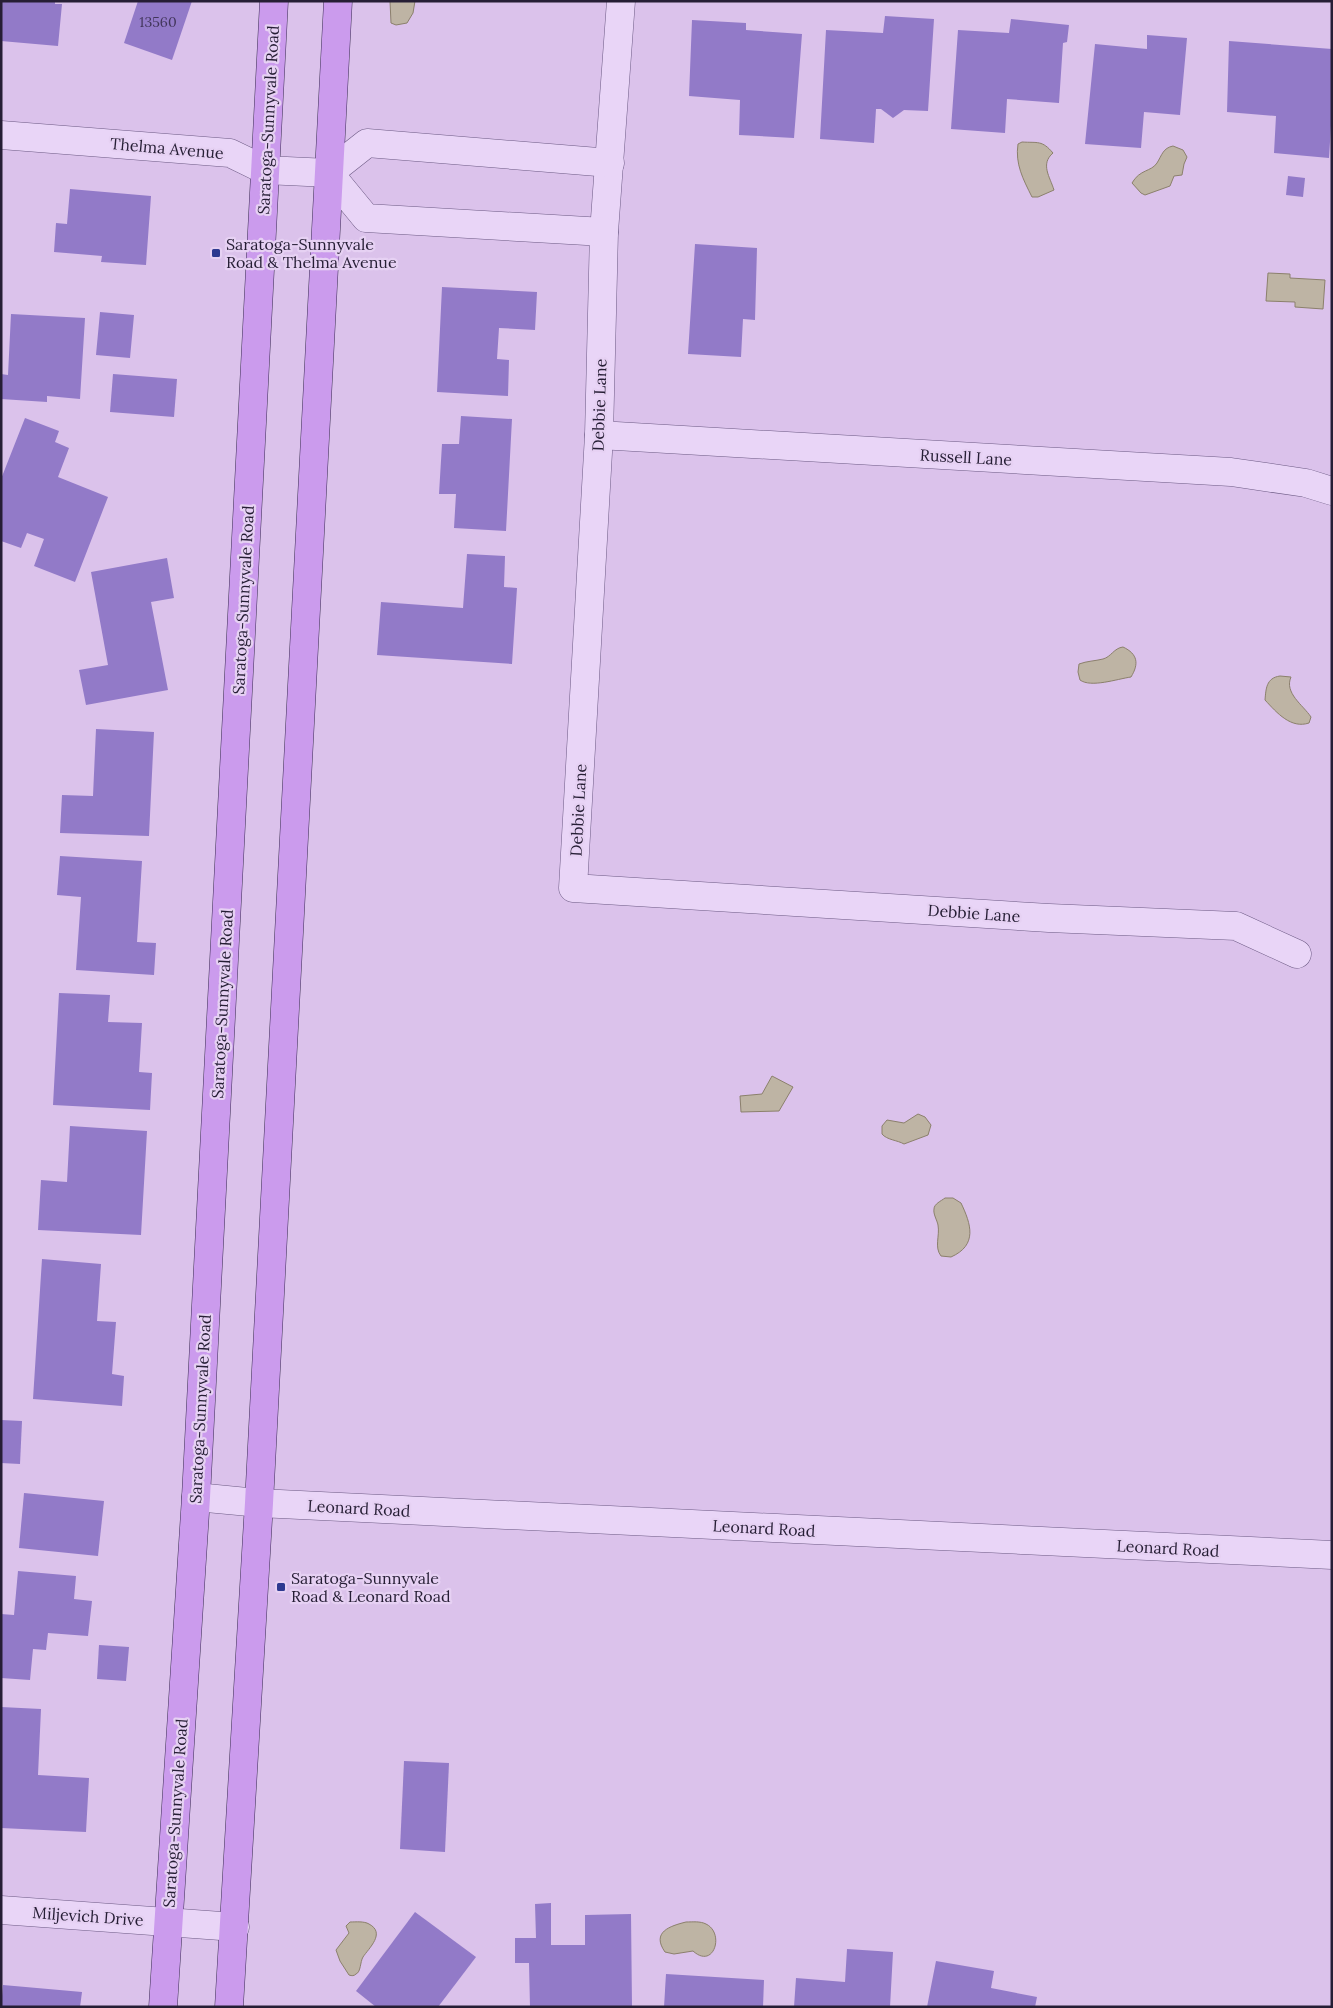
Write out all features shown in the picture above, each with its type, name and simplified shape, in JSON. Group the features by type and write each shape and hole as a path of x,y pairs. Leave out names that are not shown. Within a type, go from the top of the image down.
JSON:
{"main road":[{"name":"Saratoga-Sunnyvale Road","path":"163,2007 196,1497 274,1"},
{"path":"229,2007 259,1503 338,1"}],"street":[{"name":"Debbie Lane","path":"621,1 604,232 599,435 573,888 1049,918 1236,926 1297,954"},
{"name":"Thelma Avenue","path":"1,135 230,153 265,170 329,173"},
{"path":"604,232 366,218 329,173 367,143 610,162"},
{"name":"Russell Lane","path":"599,435 1231,472 1306,483 1332,491"},
{"name":"Leonard Road","path":"196,1497 259,1503 1332,1555"},
{"name":"Miljevich Drive","path":"1,1910 234,1927"}],"shaded area":[{"path":"390,1 415,1 413,13 407,23 396,25 391,23"},
{"path":"1022,142 1043,144 1053,153 1047,162 1047,171 1054,190 1038,197 1032,197 1019,165 1017,151 1018,144"},
{"path":"1173,146 1183,150 1187,157 1182,175 1174,176 1170,186 1145,195 1141,193 1132,183 1135,178 1155,166 1165,150"},
{"path":"1268,273 1290,274 1290,278 1325,280 1323,309 1295,307 1295,302 1266,301"},
{"path":"1123,647 1132,653 1136,660 1131,677 1097,683 1080,680 1079,664 1106,658 1117,649"},
{"path":"1275,677 1291,677 1290,688 1292,694 1311,717 1309,723 1296,724 1290,722 1279,715 1265,700 1266,688 1269,682"},
{"path":"772,1076 793,1087 779,1111 741,1112 740,1096 762,1094"},
{"path":"918,1114 925,1117 931,1125 928,1135 904,1144 887,1138 882,1134 882,1126 887,1120 904,1123"},
{"path":"945,1198 953,1198 961,1203 970,1233 969,1240 965,1246 960,1252 951,1257 941,1256 939,1253 938,1225 934,1211 936,1204"},
{"path":"350,1922 367,1923 376,1932 375,1941 363,1957 358,1973 353,1976 349,1975 340,1961 336,1950 349,1933 346,1926"},
{"path":"686,1922 701,1922 712,1929 716,1942 711,1953 707,1956 700,1956 693,1951 674,1954 665,1952 661,1945 661,1935 669,1928"}],"building":[{"path":"1,1 55,1 55,4 62,4 58,46 1,41"},
{"path":"138,1 192,1 172,60 124,43"},
{"path":"885,16 934,19 928,111 904,110 893,118 881,109 876,109 874,143 820,139 826,30 883,33"},
{"path":"1011,19 1069,25 1067,42 1063,43 1059,103 1007,99 1005,133 951,129 958,30 1009,33"},
{"path":"692,20 746,23 746,30 802,34 794,138 739,135 740,100 689,96"},
{"path":"1147,35 1187,38 1180,115 1144,112 1141,148 1085,144 1095,44 1147,49"},
{"path":"1229,41 1332,49 1332,109 1329,158 1274,153 1276,116 1227,112"},
{"path":"1288,176 1305,178 1303,197 1286,195"},
{"path":"70,189 151,196 146,265 101,262 102,256 54,252 56,223 67,224"},
{"path":"695,244 757,248 755,320 743,319 741,357 688,354"},
{"path":"442,287 537,292 535,330 499,328 497,359 509,360 508,396 437,392"},
{"path":"100,312 134,315 130,358 96,355"},
{"path":"11,314 85,318 80,399 47,396 47,402 1,399 1,374 8,375"},
{"path":"113,374 177,379 174,417 110,412"},
{"path":"461,416 512,419 506,531 454,528 456,494 439,494 442,444 459,444"},
{"path":"25,418 59,431 55,442 69,448 58,477 108,497 75,582 34,566 44,539 27,533 21,548 1,541 1,479"},
{"path":"467,554 505,556 504,587 517,588 512,664 377,655 381,602 463,608"},
{"path":"167,558 174,598 151,602 168,690 86,705 79,670 108,665 91,572"},
{"path":"96,729 154,732 149,836 60,833 62,795 93,796"},
{"path":"60,856 142,861 137,942 156,943 154,975 76,970 81,897 57,895"},
{"path":"59,993 110,995 108,1022 142,1023 139,1072 152,1073 150,1110 53,1105"},
{"path":"70,1126 147,1131 141,1235 38,1230 41,1180 67,1182"},
{"path":"42,1259 101,1264 97,1321 116,1322 112,1374 124,1376 122,1406 33,1399"},
{"path":"1,1420 22,1421 20,1464 1,1463"},
{"path":"24,1493 104,1501 98,1556 19,1548"},
{"path":"18,1571 76,1576 74,1599 92,1601 88,1636 48,1633 46,1650 33,1649 30,1680 1,1678 1,1614 14,1615"},
{"path":"99,1645 129,1647 126,1681 97,1679"},
{"path":"1,1707 41,1709 38,1775 89,1778 86,1832 1,1828"},
{"path":"404,1761 449,1763 445,1852 400,1849"},
{"path":"551,1903 551,1945 585,1945 585,1915 631,1914 632,2007 530,2007 529,1963 515,1963 515,1938 536,1938 535,1904"},
{"path":"415,1912 476,1957 438,2007 376,2007 356,1991"},
{"path":"847,1949 893,1952 890,2007 794,2007 796,1978 845,1982"},
{"path":"936,1961 994,1971 991,1988 1037,1997 1035,2007 927,2007"},
{"path":"666,1974 764,1980 763,2007 664,2007"},
{"path":"3,1985 82,1992 80,2007 1,2007"}],"place":[{"name":"Saratoga-Sunnyvale Road & Thelma Avenue","path":"216,253"},
{"name":"Saratoga-Sunnyvale Road & Leonard Road","path":"281,1587"}]}
